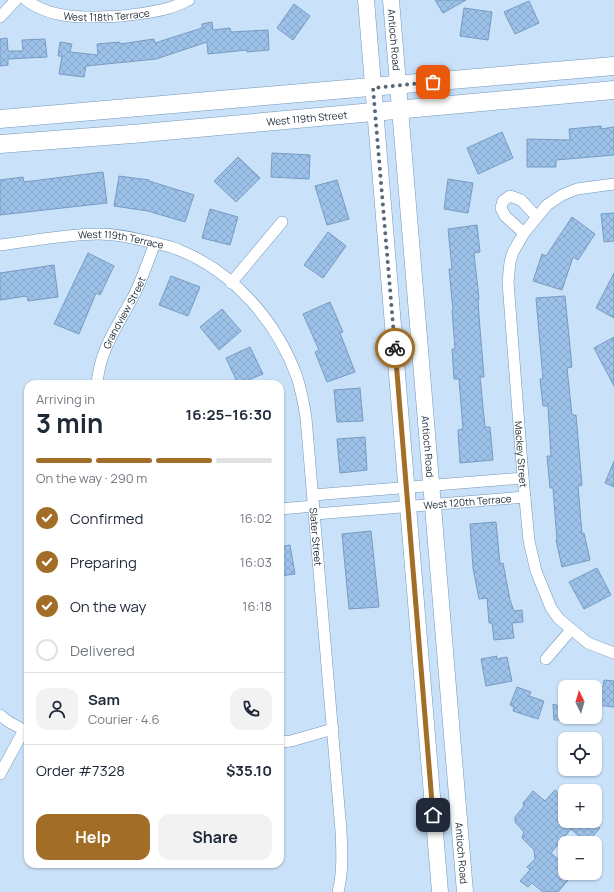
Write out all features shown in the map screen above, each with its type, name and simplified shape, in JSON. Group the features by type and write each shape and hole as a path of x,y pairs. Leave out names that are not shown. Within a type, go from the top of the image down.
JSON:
{"main road":[{"path":"366,0 440,892"},
{"name":"Antioch Road","path":"391,0 430,486 465,892"},
{"path":"0,119 614,66"},
{"name":"West 119th Street","path":"0,144 132,134 614,90"}],"street":[{"path":"0,17 16,0"},
{"name":"West 118th Terrace","path":"26,0 33,5 51,12 73,17 94,18 155,12 171,8 189,0"},
{"path":"537,217 521,200 510,196 503,200 500,208 505,216 524,233 547,205 562,195 587,187 614,184"},
{"path":"231,282 282,222"},
{"name":"Mackey Street","path":"524,233 513,252 508,272 508,282 529,541 536,571 551,608 559,619 588,643 614,653"},
{"name":"West 119th Terrace","path":"0,245 73,235 124,235 179,250 206,264 231,282"},
{"name":"Grandview Street","path":"97,380 103,353 133,297 155,243"},
{"name":"Slater Street","path":"231,282 265,317 282,343 293,367 306,418 342,851 341,880 338,892"},
{"name":"West 120th Terrace","path":"284,509 314,505 406,488 523,478"},
{"name":"West 120th Terrace","path":"314,505 408,506 525,497"},
{"path":"546,659 571,630"},
{"path":"0,715 24,730"},
{"path":"284,742 333,729"},
{"path":"0,774 24,734"}],"building":[{"path":"435,0 466,0 443,13"},
{"path":"529,1 539,23 515,34 504,12"},
{"path":"294,4 310,16 293,40 277,28"},
{"path":"464,8 492,12 488,40 460,36"},
{"path":"212,22 213,30 230,28 231,32 268,30 269,50 247,52 247,50 208,54 207,42 156,59 86,66 84,77 59,74 62,56 58,56 60,42 72,44 70,52 98,55 97,44 120,42 120,44 154,39 155,43 202,28 202,24"},
{"path":"7,38 8,51 23,51 22,40 45,39 47,57 8,59 8,65 0,66 0,39"},
{"path":"601,126 601,129 614,127 614,155 556,160 556,167 527,167 527,139 570,140 569,129"},
{"path":"502,132 513,158 478,174 467,148"},
{"path":"272,153 310,155 309,179 271,177"},
{"path":"238,157 260,178 236,202 214,181"},
{"path":"103,172 107,203 0,215 0,180 23,177 24,182"},
{"path":"119,176 149,180 194,195 185,222 148,211 114,206"},
{"path":"448,179 473,183 468,213 444,209"},
{"path":"337,180 349,219 327,225 315,186"},
{"path":"210,209 238,217 230,245 202,238"},
{"path":"614,213 614,241 604,242 601,214"},
{"path":"572,217 595,234 578,260 573,257 562,290 533,281 542,254 546,256"},
{"path":"477,225 480,252 474,253 479,299 484,377 480,377 485,427 490,427 493,460 460,463 458,430 463,429 459,379 454,379 452,349 455,349 449,269 452,269 448,229"},
{"path":"328,232 346,246 323,278 304,265"},
{"path":"88,253 114,266 100,295 96,293 79,334 54,324"},
{"path":"54,265 58,297 28,301 27,296 0,300 0,273"},
{"path":"614,273 614,318 596,308"},
{"path":"171,276 200,287 188,316 159,305"},
{"path":"565,296 572,367 567,368 572,415 576,415 582,485 578,486 582,534 584,533 590,560 562,567 556,540 553,488 550,488 547,456 551,456 548,406 543,406 540,379 543,379 536,298"},
{"path":"330,302 343,332 340,333 355,372 327,382 315,352 319,350 303,314"},
{"path":"222,309 241,331 219,350 200,327"},
{"path":"614,337 614,386 594,348"},
{"path":"250,347 263,374 248,380 236,380 226,358"},
{"path":"360,388 363,421 337,422 334,390"},
{"path":"365,437 367,470 340,473 337,439"},
{"path":"614,461 614,487 605,483"},
{"path":"496,522 500,564 503,563 510,600 514,611 522,610 523,622 512,623 514,638 494,640 492,623 489,623 487,598 479,599 473,568 470,524"},
{"path":"371,531 379,607 349,609 342,534"},
{"path":"290,545 295,574 284,575 284,546"},
{"path":"597,568 611,595 584,609 569,582"},
{"path":"497,656 496,659 507,657 512,681 486,686 481,659"},
{"path":"604,680 614,681 614,707 602,706"},
{"path":"517,687 531,692 529,696 544,701 538,719 513,711 514,707 510,705"},
{"path":"553,704 558,706 558,720 554,720"},
{"path":"555,790 558,793 558,828 600,828 593,836 579,836 571,829 565,836 558,836 558,845 551,853 558,859 558,880 568,880 558,892 543,892 532,883 528,887 520,881 530,870 527,867 535,859 534,850 522,838 524,832 515,822 515,817 524,806 523,803 533,791 545,801"}],"way so far":[{"path":"395,348 373,88 433,82"}],"route":[{"path":"395,348 433,815"}]}
